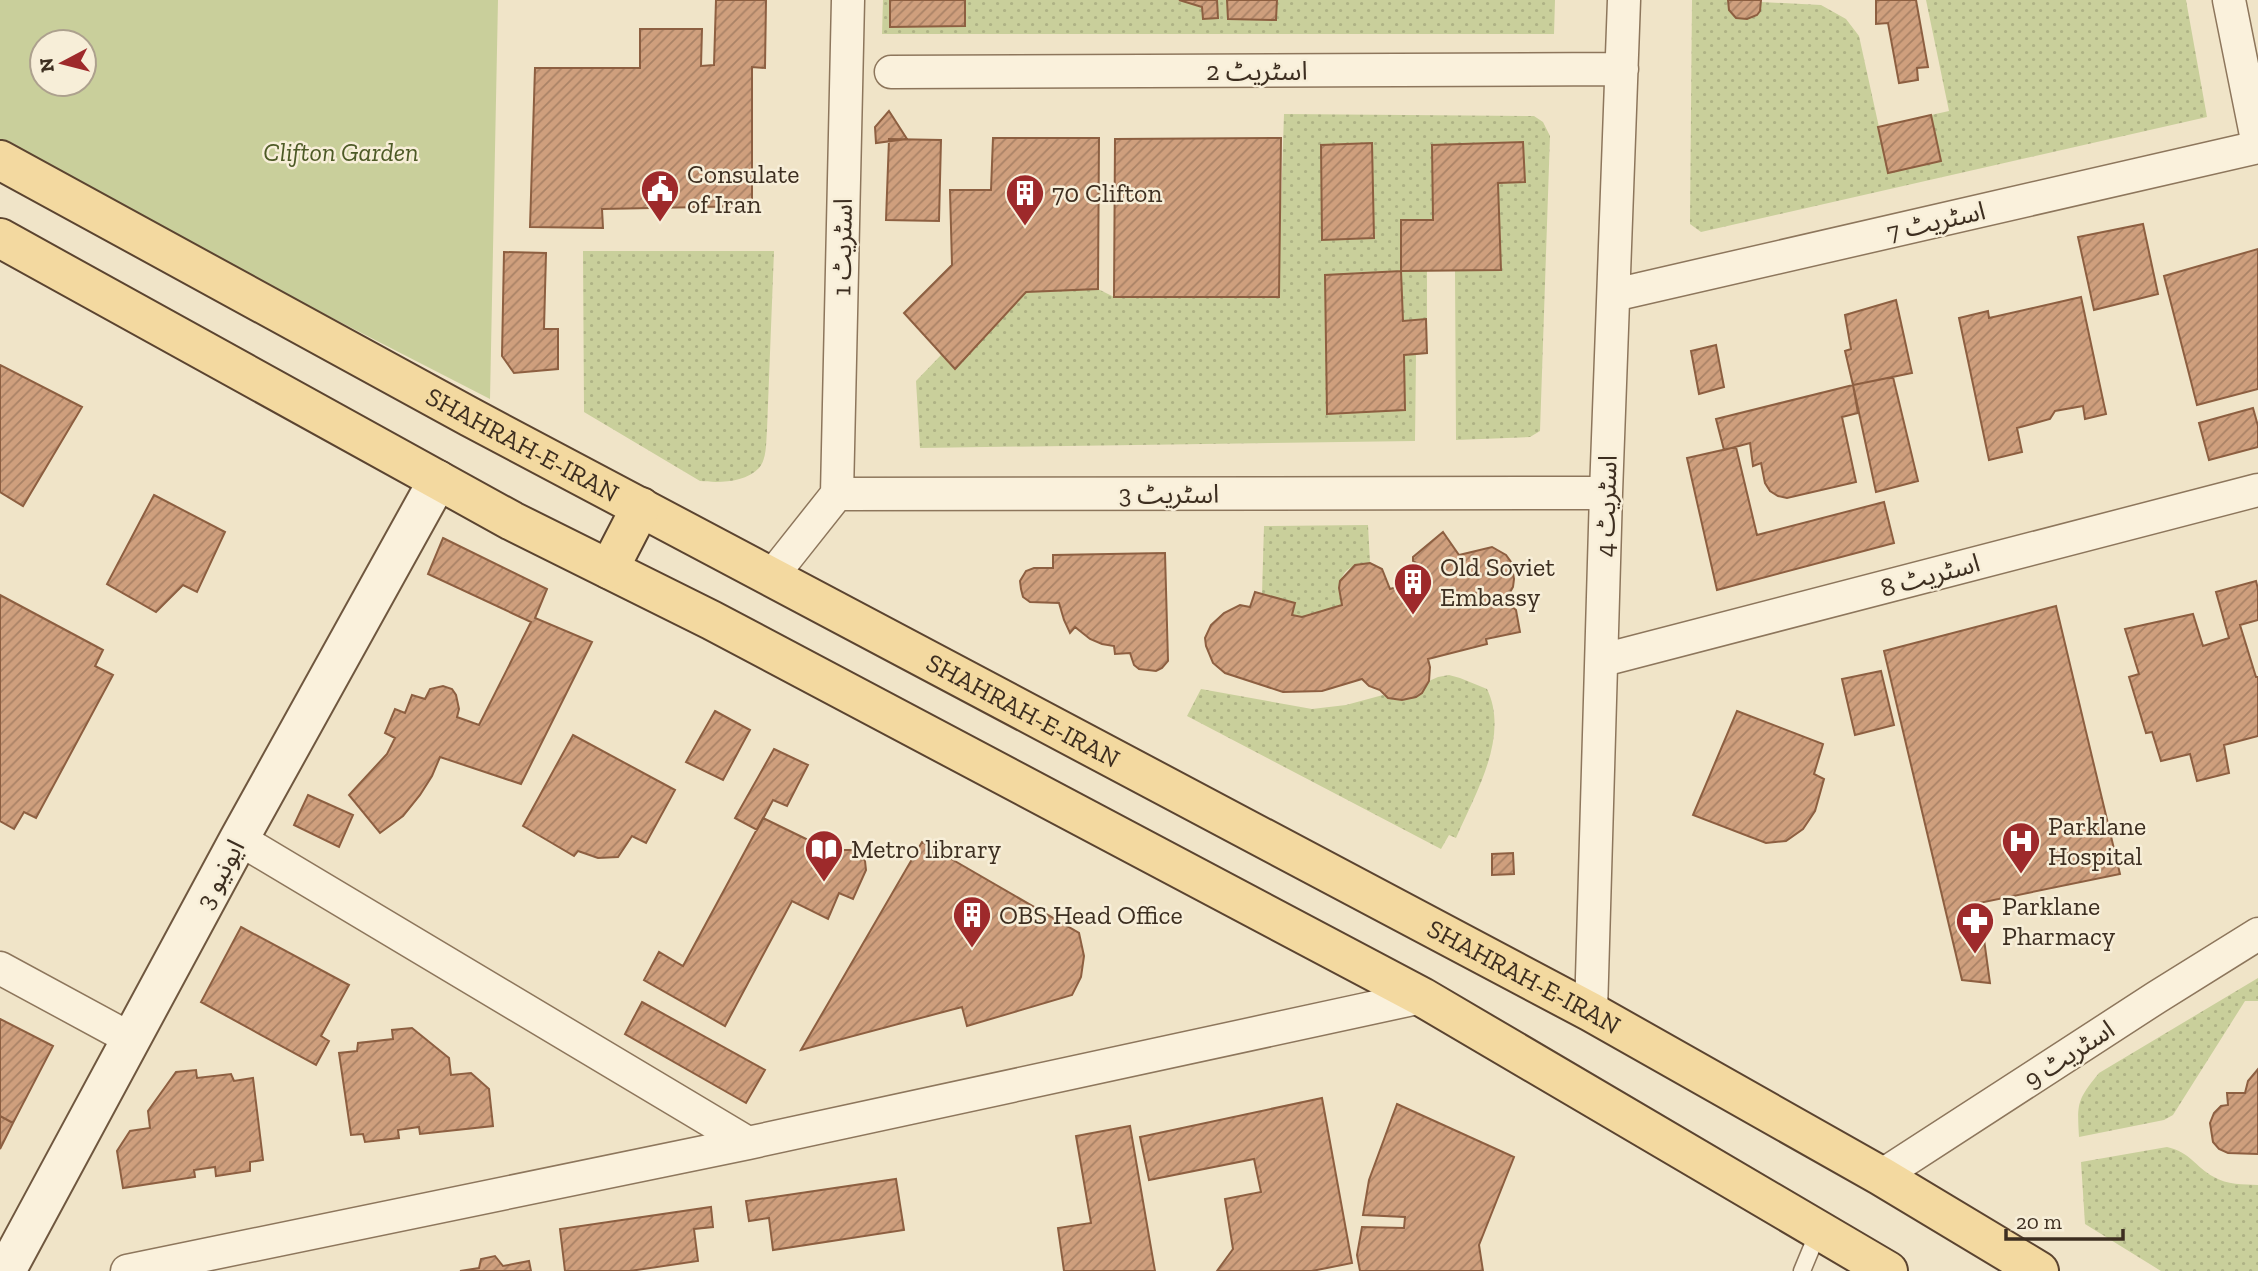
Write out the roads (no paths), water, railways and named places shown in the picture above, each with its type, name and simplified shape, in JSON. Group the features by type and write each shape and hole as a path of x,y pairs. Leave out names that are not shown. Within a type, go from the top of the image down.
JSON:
{"main road":[{"name":"SHAHRAH-E-IRAN","path":"0,160 458,410 1591,1012 1881,1176 2039,1271"},
{"path":"0,238 512,521 723,627 1422,997 1888,1271"},
{"path":"609,569 641,507"}],"street":[{"name":"اسٹریٹ 1","path":"837,494 848,0"},
{"name":"اسٹریٹ 4","path":"1591,1012 1606,493 1625,0"},
{"path":"2229,0 2258,146"},
{"name":"اسٹریٹ 2","path":"891,72 1622,69"},
{"name":"اسٹریٹ 7","path":"1614,295 2258,146"},
{"name":"ایونیو 3","path":"6,1271 239,839 438,480"},
{"name":"اسٹریٹ 8","path":"1602,660 2258,490"},
{"name":"اسٹریٹ 3","path":"837,494 1606,493"},
{"path":"772,576 837,494"},
{"path":"239,839 748,1143"},
{"name":"اسٹریٹ 9","path":"1881,1176 2258,934"},
{"path":"0,968 131,1039"},
{"path":"127,1271 748,1143 1422,997"}],"lane":[{"path":"1802,1271 1819,1230"}],"place":[{"name":"Consulate of Iran","path":"660,223"},
{"name":"70 Clifton","path":"1025,227"},
{"name":"Old Soviet Embassy","path":"1413,616"},
{"name":"Parklane Hospital","path":"2021,875"},
{"name":"Metro library","path":"824,883"},
{"name":"OBS Head Office","path":"972,949"},
{"name":"Parklane Pharmacy","path":"1975,955"}],"park label":[{"name":"Clifton Garden","path":"341,152"}]}
